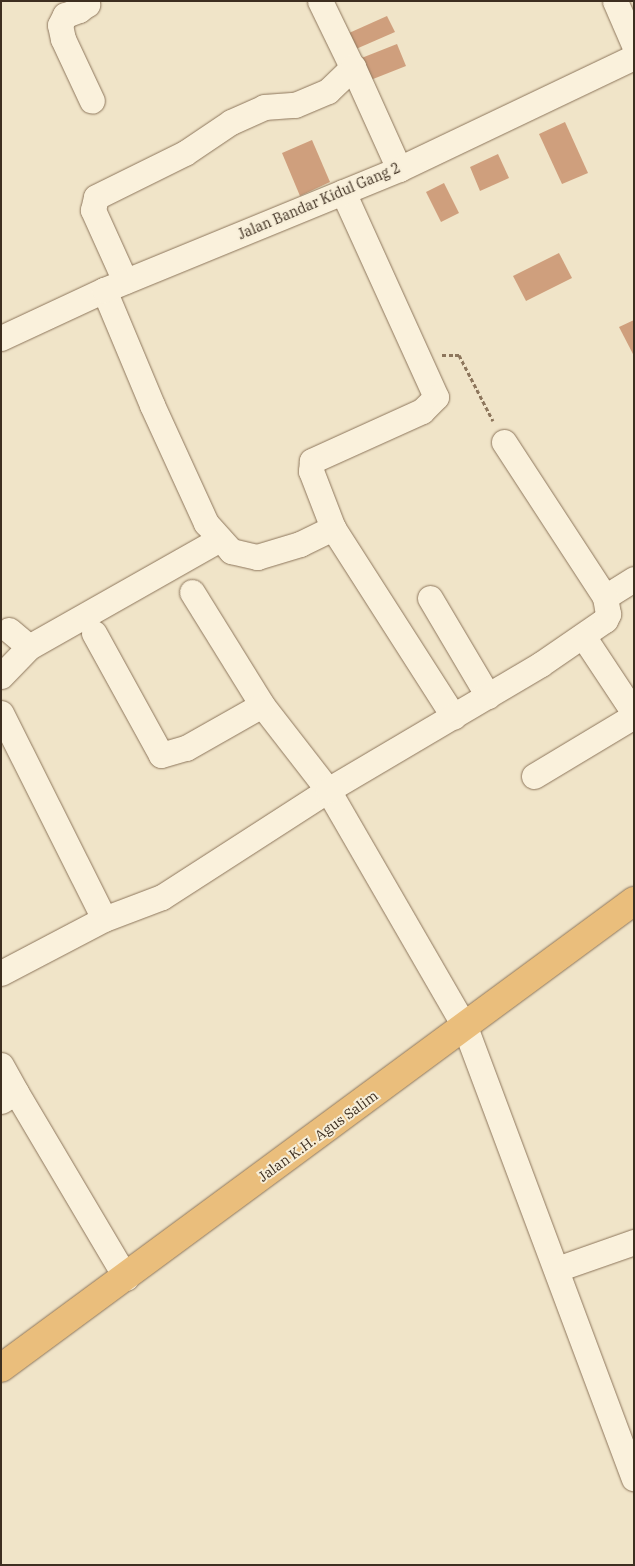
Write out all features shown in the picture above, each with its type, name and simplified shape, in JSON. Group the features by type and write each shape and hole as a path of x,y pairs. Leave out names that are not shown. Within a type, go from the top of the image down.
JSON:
{"highway":[{"name":"Jalan K.H. Agus Salim","path":"1,1368 466,1028 634,901"}],"street":[{"path":"320,1 399,169"},
{"path":"614,1 634,45"},
{"path":"88,2 65,15 60,25 62,39 92,101"},
{"name":"Jalan Bandar Kidul Gang 2","path":"1,338 114,286 399,169 634,58"},
{"path":"333,528 300,544 257,557 231,551 206,523 176,460 114,286 93,210 96,197 185,153 231,122 264,107 295,105 328,91 352,69"},
{"path":"343,192 422,361 436,397 422,411 312,461 311,472 333,528 454,717"},
{"path":"1,973 104,919 162,897 328,790 454,717 583,636 605,620 608,614 605,598 504,442"},
{"path":"1,676 29,646 220,539"},
{"path":"605,598 634,579"},
{"path":"192,592 262,705 328,790 466,1028 634,1478"},
{"path":"430,598 488,696"},
{"path":"4,629 29,646"},
{"path":"94,633 161,755 186,748 262,705"},
{"path":"534,776 634,715 583,636"},
{"path":"1,713 104,919"},
{"path":"1,1065 9,1096 126,1278"},
{"path":"557,1269 634,1242"}],"path":[{"path":"422,361 440,355 459,355 504,442"}],"building":[{"path":"387,16 395,32 356,49 349,33"},
{"path":"397,44 406,66 368,81 359,59"},
{"path":"565,122 588,173 562,184 539,134"},
{"path":"312,140 330,182 300,196 282,153"},
{"path":"498,154 509,178 480,191 470,167"},
{"path":"444,183 459,213 441,222 426,192"},
{"path":"559,253 572,278 526,301 513,276"},
{"path":"634,320 634,356 619,327"}]}
